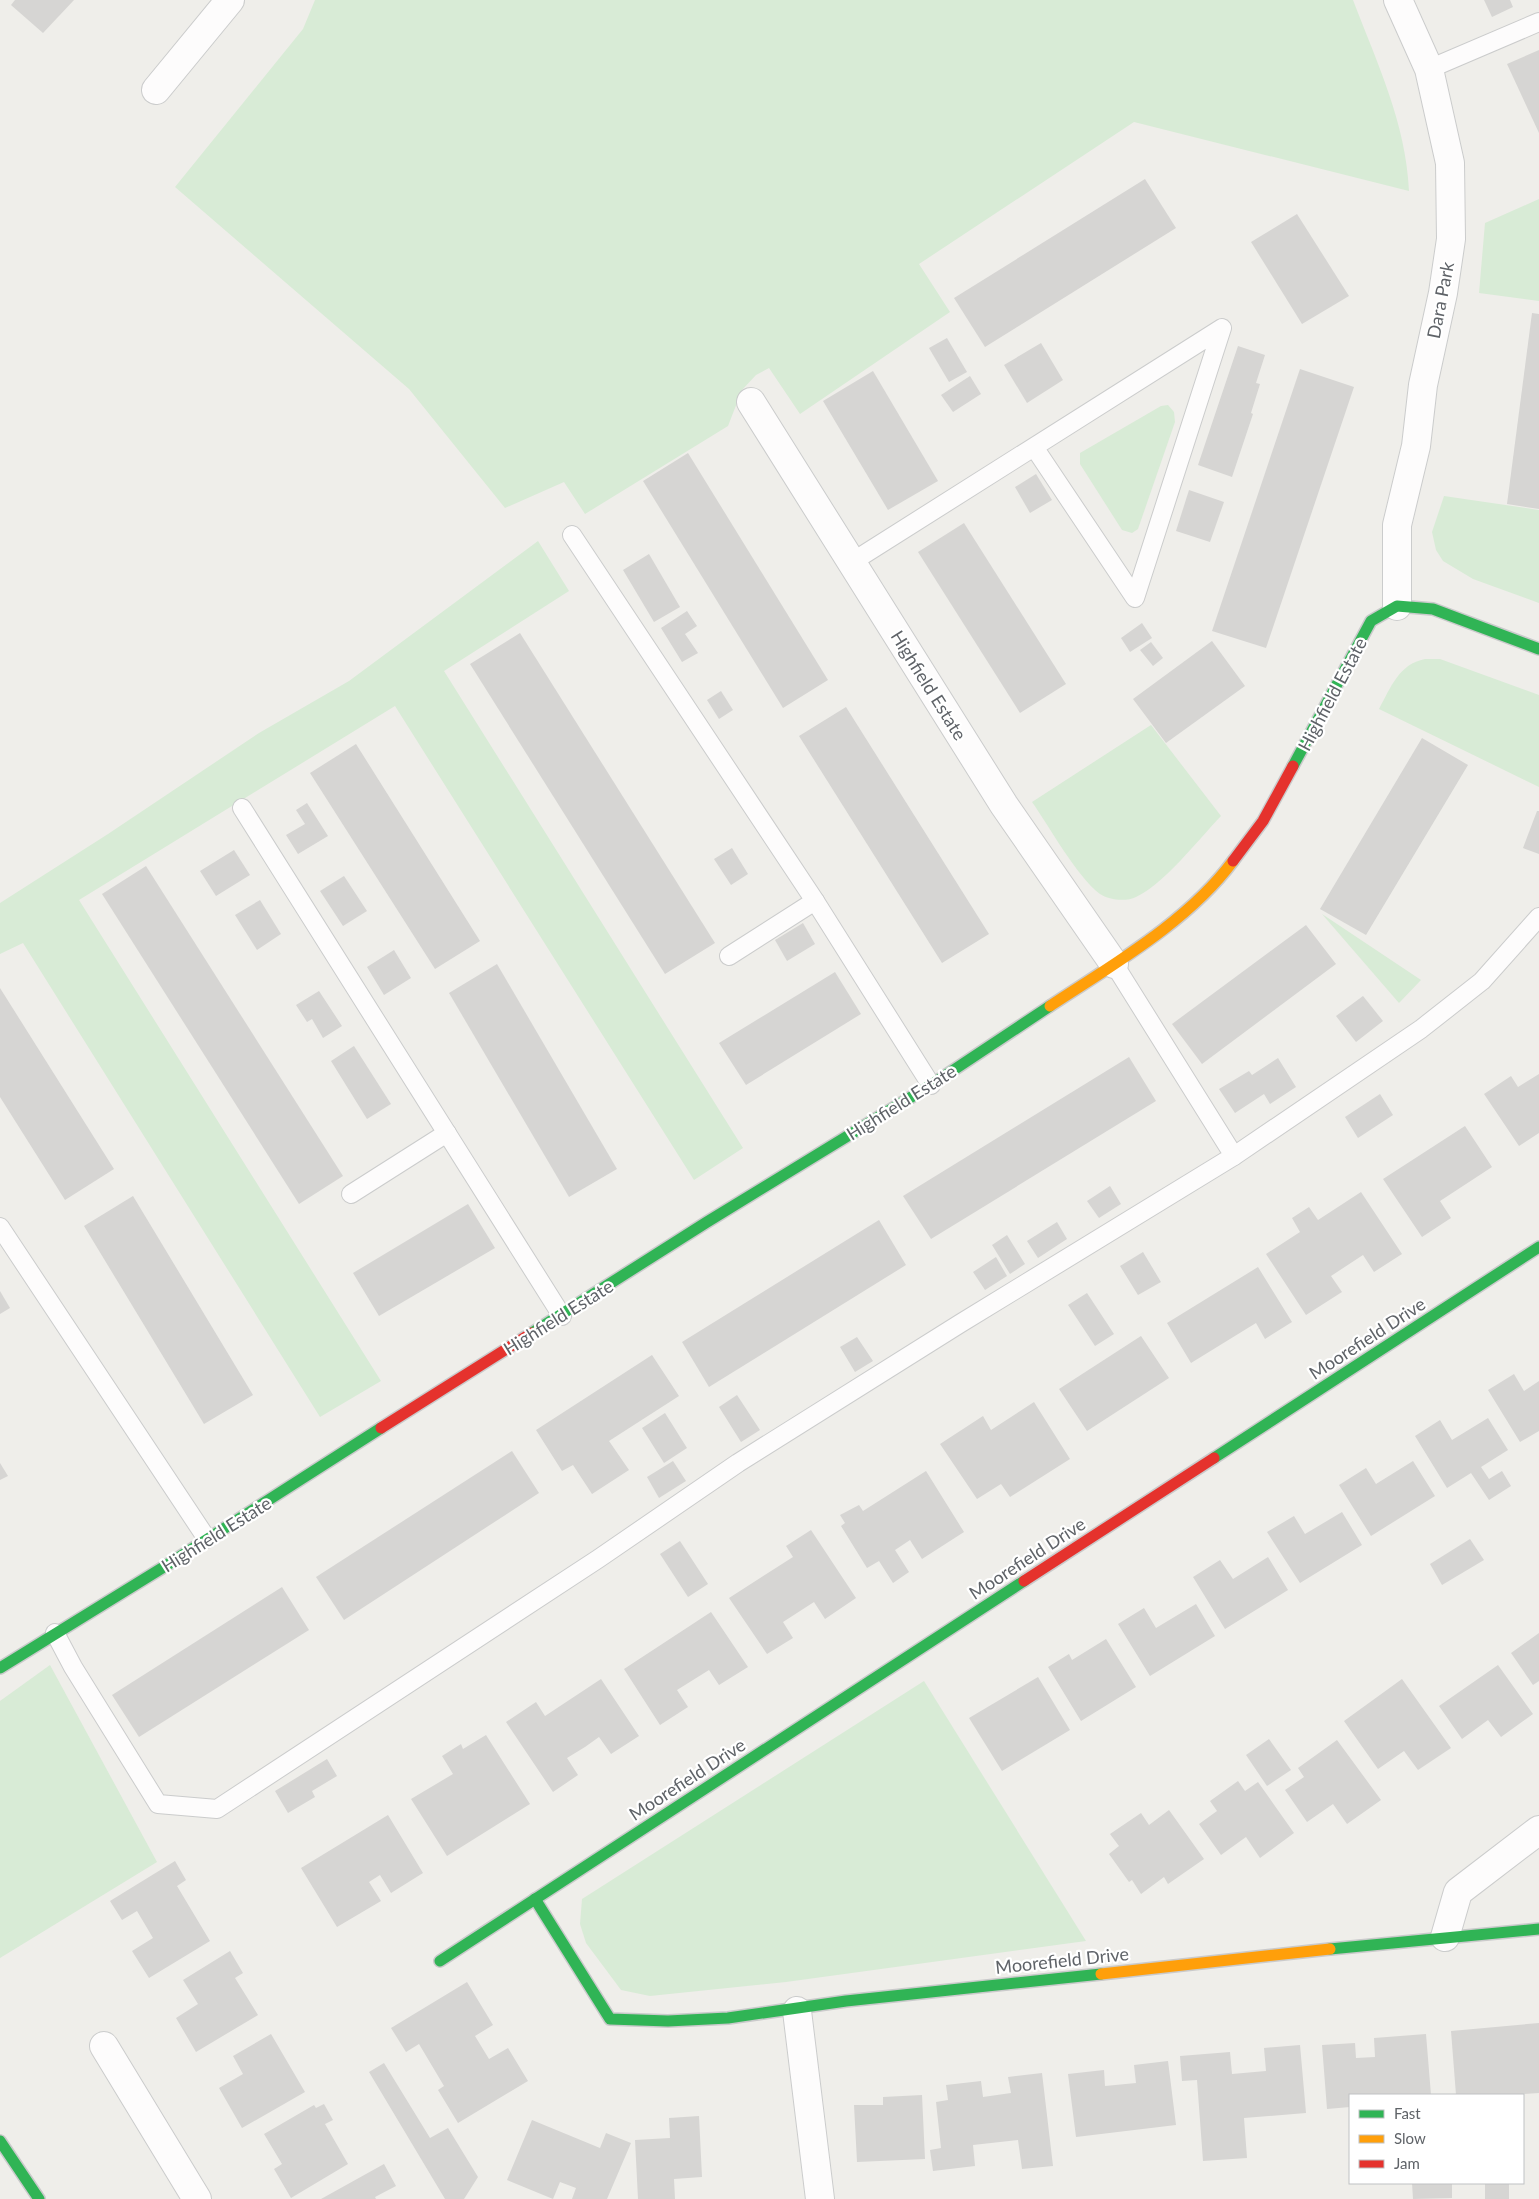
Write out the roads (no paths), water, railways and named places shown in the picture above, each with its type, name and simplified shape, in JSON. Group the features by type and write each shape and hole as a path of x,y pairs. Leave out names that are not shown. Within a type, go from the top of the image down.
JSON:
{"street":[{"path":"156,90 230,0"},
{"name":"Dara Park","path":"1397,606 1397,525 1416,446 1423,385 1443,293 1452,239 1450,163 1429,69 1398,0"},
{"name":"Highfield Estate","path":"751,402 1004,805 1114,964"},
{"path":"1397,606 1433,609 1539,649"},
{"name":"Highfield Estate","path":"0,1668 562,1316 707,1222 931,1084 1160,933 1221,878 1263,821 1371,621 1397,606"},
{"name":"Moorefield Drive","path":"440,1961 1539,1247"},
{"path":"1445,1937 1458,1892 1539,1830"},
{"name":"Moorefield Drive","path":"535,1899 610,2019 635,2021 687,2020 797,2010 846,2001 1445,1937 1539,1929"},
{"path":"797,2010 820,2199"},
{"path":"104,2046 197,2199"},
{"path":"0,2141 39,2199"}],"lane":[{"path":"1429,69 1539,22"},
{"path":"852,562 1034,446 1222,328 1135,598 1034,446"},
{"path":"572,535 814,902 931,1084"},
{"path":"242,808 562,1316"},
{"path":"729,956 814,902"},
{"path":"55,1633 73,1667 158,1804 217,1808 598,1559 738,1463 961,1322 1234,1156 1421,1029 1482,982 1539,917"},
{"path":"1114,964 1234,1156"},
{"path":"351,1194 447,1133"},
{"path":"0,1227 207,1539"}]}
